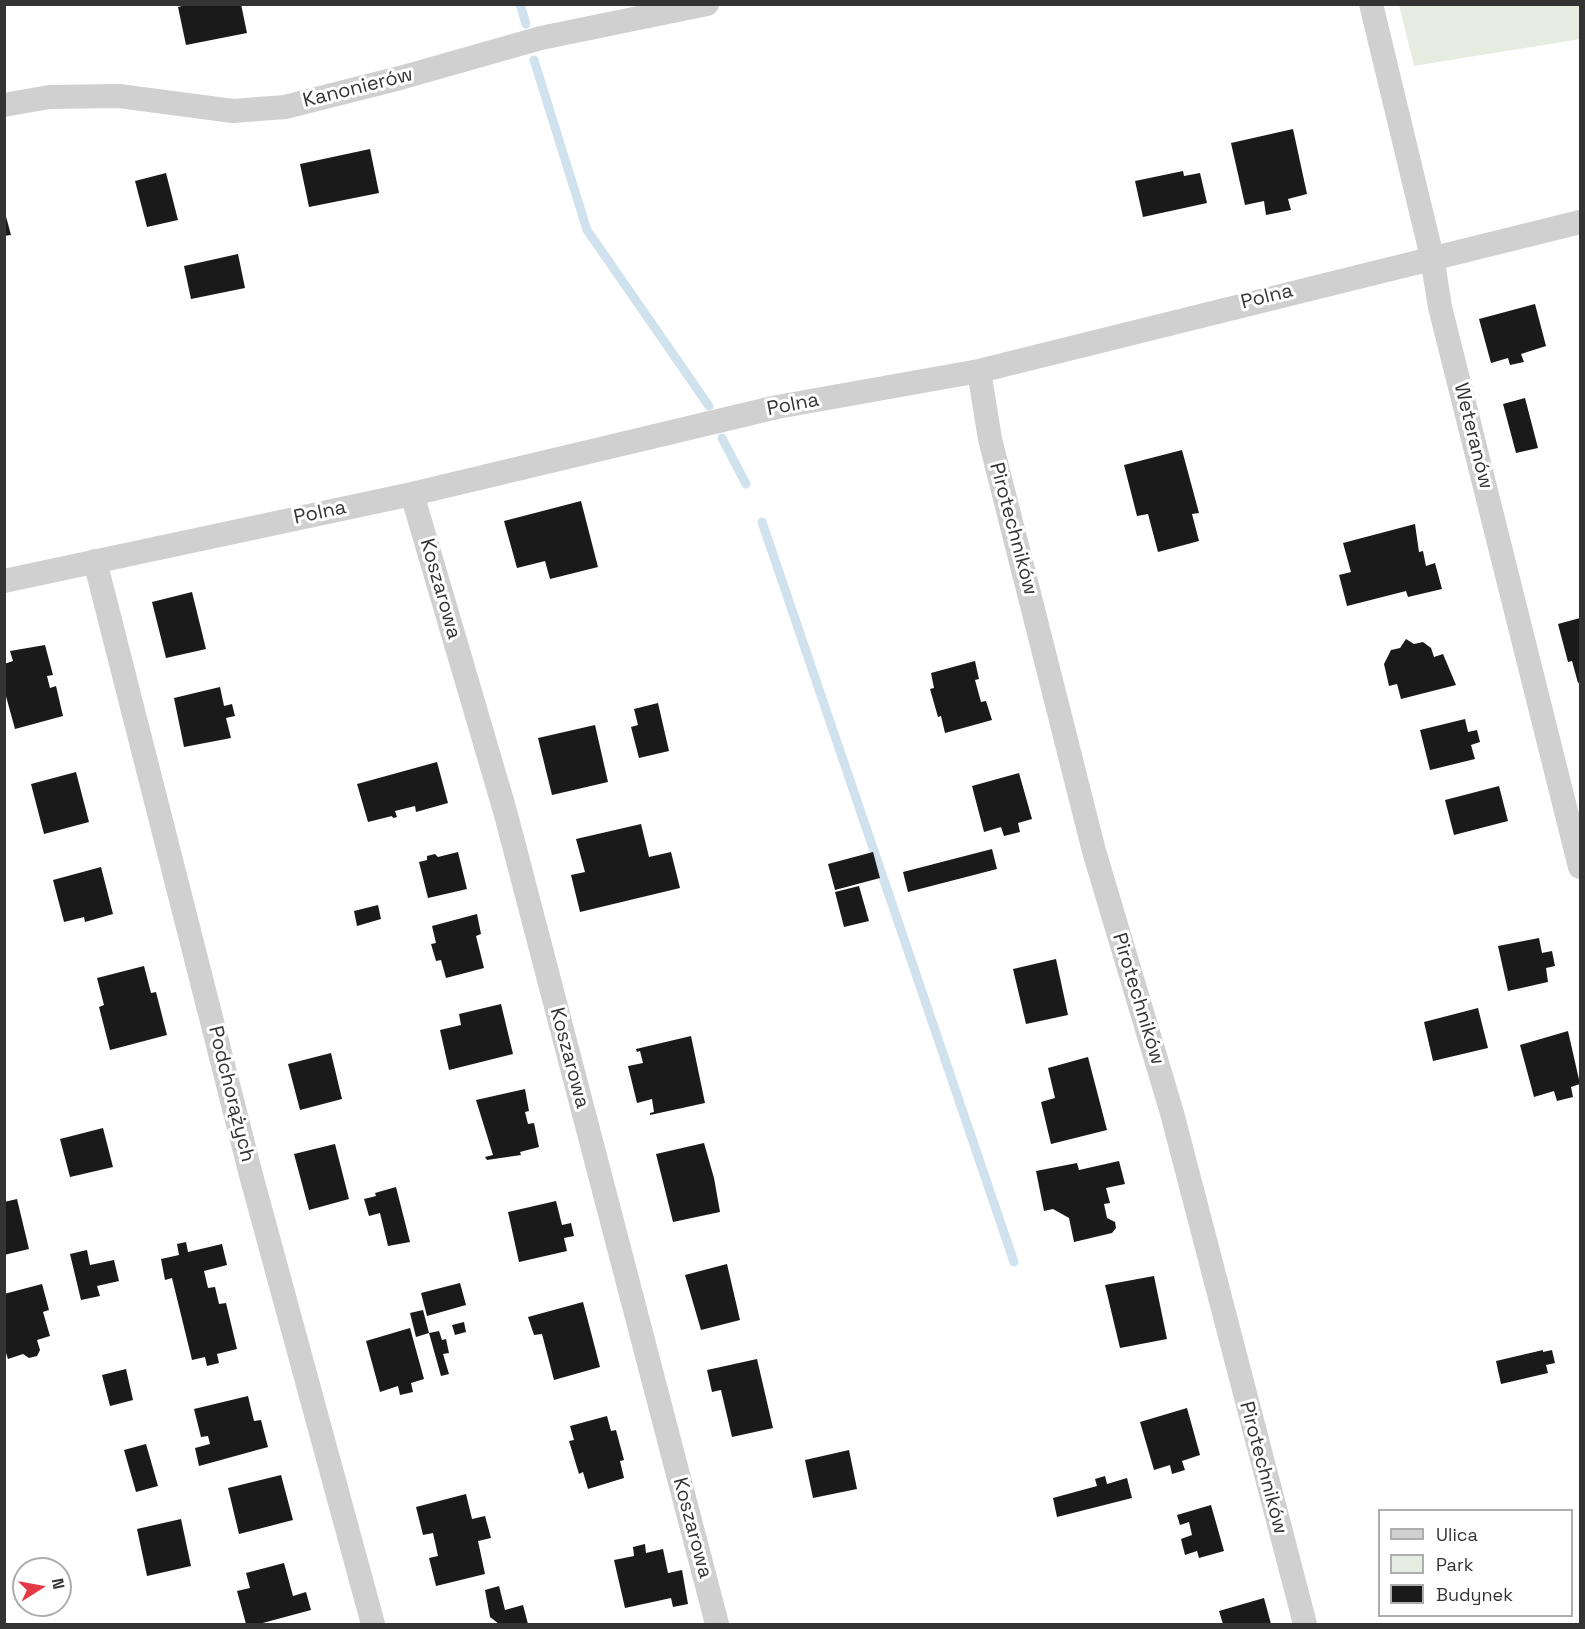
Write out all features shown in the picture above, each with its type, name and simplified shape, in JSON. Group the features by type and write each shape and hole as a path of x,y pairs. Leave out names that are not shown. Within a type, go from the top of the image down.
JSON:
{"street":[{"name":"Kanonierów","path":"4,105 49,97 119,96 233,111 285,107 400,78 541,38 706,4"},
{"name":"Weteranów","path":"1371,4 1432,257 1440,308 1581,867"},
{"name":"Polna","path":"4,581 412,494 777,407 979,371 1432,257 1581,222"},
{"name":"Pirotechników","path":"979,371 990,439 1094,851 1172,1113 1305,1624"},
{"name":"Koszarowa","path":"412,494 505,811 717,1624"},
{"name":"Podchorążych","path":"95,561 251,1175 373,1624"}],"green space":[{"path":"1399,5 1580,5 1580,39 1414,66"}],"building":[{"path":"190,4 241,4 247,33 186,45 178,7"},
{"path":"1293,129 1307,194 1288,199 1291,210 1266,215 1264,201 1245,205 1231,143"},
{"path":"370,149 379,193 309,207 300,164"},
{"path":"1183,171 1184,176 1200,173 1207,203 1143,217 1135,181"},
{"path":"166,173 178,220 147,227 135,181"},
{"path":"4,209 11,235 4,236"},
{"path":"238,254 245,288 191,299 184,266"},
{"path":"1535,304 1546,346 1521,354 1524,362 1510,365 1508,358 1491,363 1479,319"},
{"path":"1525,398 1538,448 1516,453 1503,404"},
{"path":"1182,450 1199,513 1192,514 1199,541 1158,552 1148,514 1137,516 1124,465"},
{"path":"581,501 598,567 550,579 545,561 517,568 504,521"},
{"path":"1415,524 1419,552 1423,551 1426,566 1435,563 1442,589 1408,597 1406,591 1347,606 1339,575 1351,572 1343,543"},
{"path":"192,592 206,649 166,658 152,602"},
{"path":"1580,618 1580,682 1578,683 1572,661 1568,662 1558,624"},
{"path":"1406,639 1414,644 1423,642 1431,648 1434,657 1443,654 1456,685 1401,699 1397,684 1389,686 1384,664 1391,650 1400,648"},
{"path":"45,645 53,675 47,676 50,688 56,686 63,716 15,729 4,689 4,664 13,661 10,651"},
{"path":"975,661 979,679 975,680 981,702 986,701 992,720 945,733 930,689 934,688 931,673"},
{"path":"220,687 224,706 232,704 235,716 226,718 231,738 184,747 174,698"},
{"path":"658,703 669,751 639,758 631,727 638,725 634,709"},
{"path":"1465,719 1468,732 1477,730 1480,742 1471,745 1475,759 1430,770 1420,730"},
{"path":"595,725 608,782 552,795 538,738"},
{"path":"437,762 448,803 416,812 415,806 395,811 397,817 392,816 368,822 357,784"},
{"path":"76,772 89,822 44,834 31,784"},
{"path":"1019,773 1032,819 1018,823 1020,832 1004,836 1001,827 984,832 972,786"},
{"path":"1499,786 1508,821 1454,835 1445,800"},
{"path":"641,824 649,857 671,852 680,888 580,912 571,875 585,872 576,839"},
{"path":"992,849 997,869 908,892 903,872"},
{"path":"458,852 467,889 428,898 419,862 427,860 427,856 435,854 438,857"},
{"path":"873,852 880,878 835,890 828,864"},
{"path":"101,867 113,914 85,922 84,917 64,922 53,880"},
{"path":"859,886 869,921 844,927 835,892"},
{"path":"378,905 381,919 357,926 354,911"},
{"path":"477,914 481,934 476,936 484,968 446,978 441,960 436,961 431,944 436,943 432,926"},
{"path":"1539,938 1542,953 1552,951 1555,966 1546,968 1548,982 1508,991 1498,946"},
{"path":"1056,959 1068,1015 1026,1024 1013,969"},
{"path":"144,966 151,993 156,992 167,1035 110,1050 99,1007 104,1005 97,978"},
{"path":"501,1004 513,1054 449,1070 440,1030 461,1025 459,1014"},
{"path":"1478,1008 1488,1048 1433,1061 1424,1022"},
{"path":"1568,1031 1580,1084 1571,1087 1573,1097 1557,1101 1554,1091 1534,1097 1520,1045"},
{"path":"691,1036 705,1103 650,1115 654,1112 652,1099 637,1103 628,1066 643,1063 640,1051 637,1052 636,1049"},
{"path":"331,1053 342,1099 300,1110 288,1064"},
{"path":"1088,1057 1107,1130 1051,1144 1041,1102 1055,1098 1048,1068"},
{"path":"525,1089 529,1111 525,1112 528,1124 534,1123 539,1147 520,1152 521,1155 487,1160 485,1157 493,1155 476,1100"},
{"path":"103,1128 113,1167 70,1177 60,1139"},
{"path":"704,1143 714,1178 720,1212 673,1222 656,1154"},
{"path":"335,1144 349,1199 309,1210 294,1154"},
{"path":"1119,1161 1125,1184 1106,1188 1110,1203 1104,1204 1107,1218 1115,1222 1116,1228 1112,1233 1074,1242 1069,1218 1053,1209 1044,1211 1036,1171 1077,1163 1079,1170"},
{"path":"396,1187 410,1242 388,1246 380,1213 369,1216 364,1199"},
{"path":"17,1199 29,1249 4,1255 4,1202"},
{"path":"556,1201 562,1225 571,1223 574,1236 564,1238 567,1251 519,1262 508,1212"},
{"path":"186,1242 188,1252 222,1244 227,1265 204,1271 208,1288 215,1287 219,1304 226,1303 237,1349 217,1354 219,1363 207,1366 205,1357 192,1360 172,1278 165,1280 161,1259 179,1255 177,1244"},
{"path":"87,1250 90,1265 114,1260 119,1281 97,1286 100,1296 81,1300 70,1254"},
{"path":"727,1264 740,1320 701,1330 685,1275"},
{"path":"1154,1276 1167,1339 1120,1348 1105,1285"},
{"path":"460,1283 466,1305 427,1316 421,1293"},
{"path":"42,1284 49,1310 43,1312 50,1336 37,1340 40,1350 37,1356 29,1358 23,1354 8,1359 4,1347 4,1294"},
{"path":"583,1302 600,1367 554,1380 542,1334 534,1335 528,1317"},
{"path":"423,1310 429,1333 416,1337 410,1313"},
{"path":"464,1322 466,1332 455,1335 452,1325"},
{"path":"410,1328 424,1379 411,1383 413,1392 400,1395 398,1386 380,1392 366,1341"},
{"path":"439,1331 442,1340 446,1339 449,1353 443,1354 449,1374 441,1376 429,1333"},
{"path":"1543,1350 1543,1352 1552,1350 1555,1363 1546,1365 1548,1373 1501,1384 1496,1361"},
{"path":"757,1359 773,1428 732,1437 721,1390 712,1392 707,1370"},
{"path":"126,1369 133,1400 110,1406 102,1375"},
{"path":"248,1396 254,1421 261,1420 268,1447 199,1466 195,1448 210,1444 208,1436 201,1437 194,1409"},
{"path":"1187,1408 1200,1455 1182,1461 1185,1470 1172,1474 1170,1465 1154,1470 1140,1422"},
{"path":"607,1416 611,1431 616,1430 624,1460 620,1461 624,1478 588,1489 583,1472 579,1474 569,1441 574,1440 570,1426"},
{"path":"146,1444 158,1486 136,1492 124,1450"},
{"path":"849,1450 857,1489 813,1498 805,1460"},
{"path":"281,1475 293,1520 239,1534 228,1488"},
{"path":"1105,1476 1107,1484 1127,1478 1132,1498 1057,1517 1053,1498 1097,1486 1095,1479"},
{"path":"466,1494 472,1519 485,1516 491,1538 478,1541 485,1574 436,1586 429,1558 438,1556 433,1533 423,1535 416,1507"},
{"path":"1211,1505 1224,1551 1199,1558 1197,1551 1185,1555 1181,1539 1192,1535 1189,1522 1180,1525 1177,1515"},
{"path":"181,1519 191,1566 147,1576 137,1529"},
{"path":"645,1544 646,1553 663,1549 668,1573 682,1570 688,1604 673,1607 671,1598 625,1608 614,1560 634,1556 633,1547"},
{"path":"284,1563 293,1596 306,1592 311,1610 259,1624 246,1624 237,1591 250,1588 246,1573"},
{"path":"499,1586 505,1610 523,1605 528,1624 499,1624 490,1617 485,1590"},
{"path":"1264,1598 1271,1624 1223,1624 1219,1611"}],"waterway":[{"path":"520,4 526,24"},
{"path":"534,60 587,230 709,406"},
{"path":"722,438 746,484"},
{"path":"762,522 1014,1262"}]}
